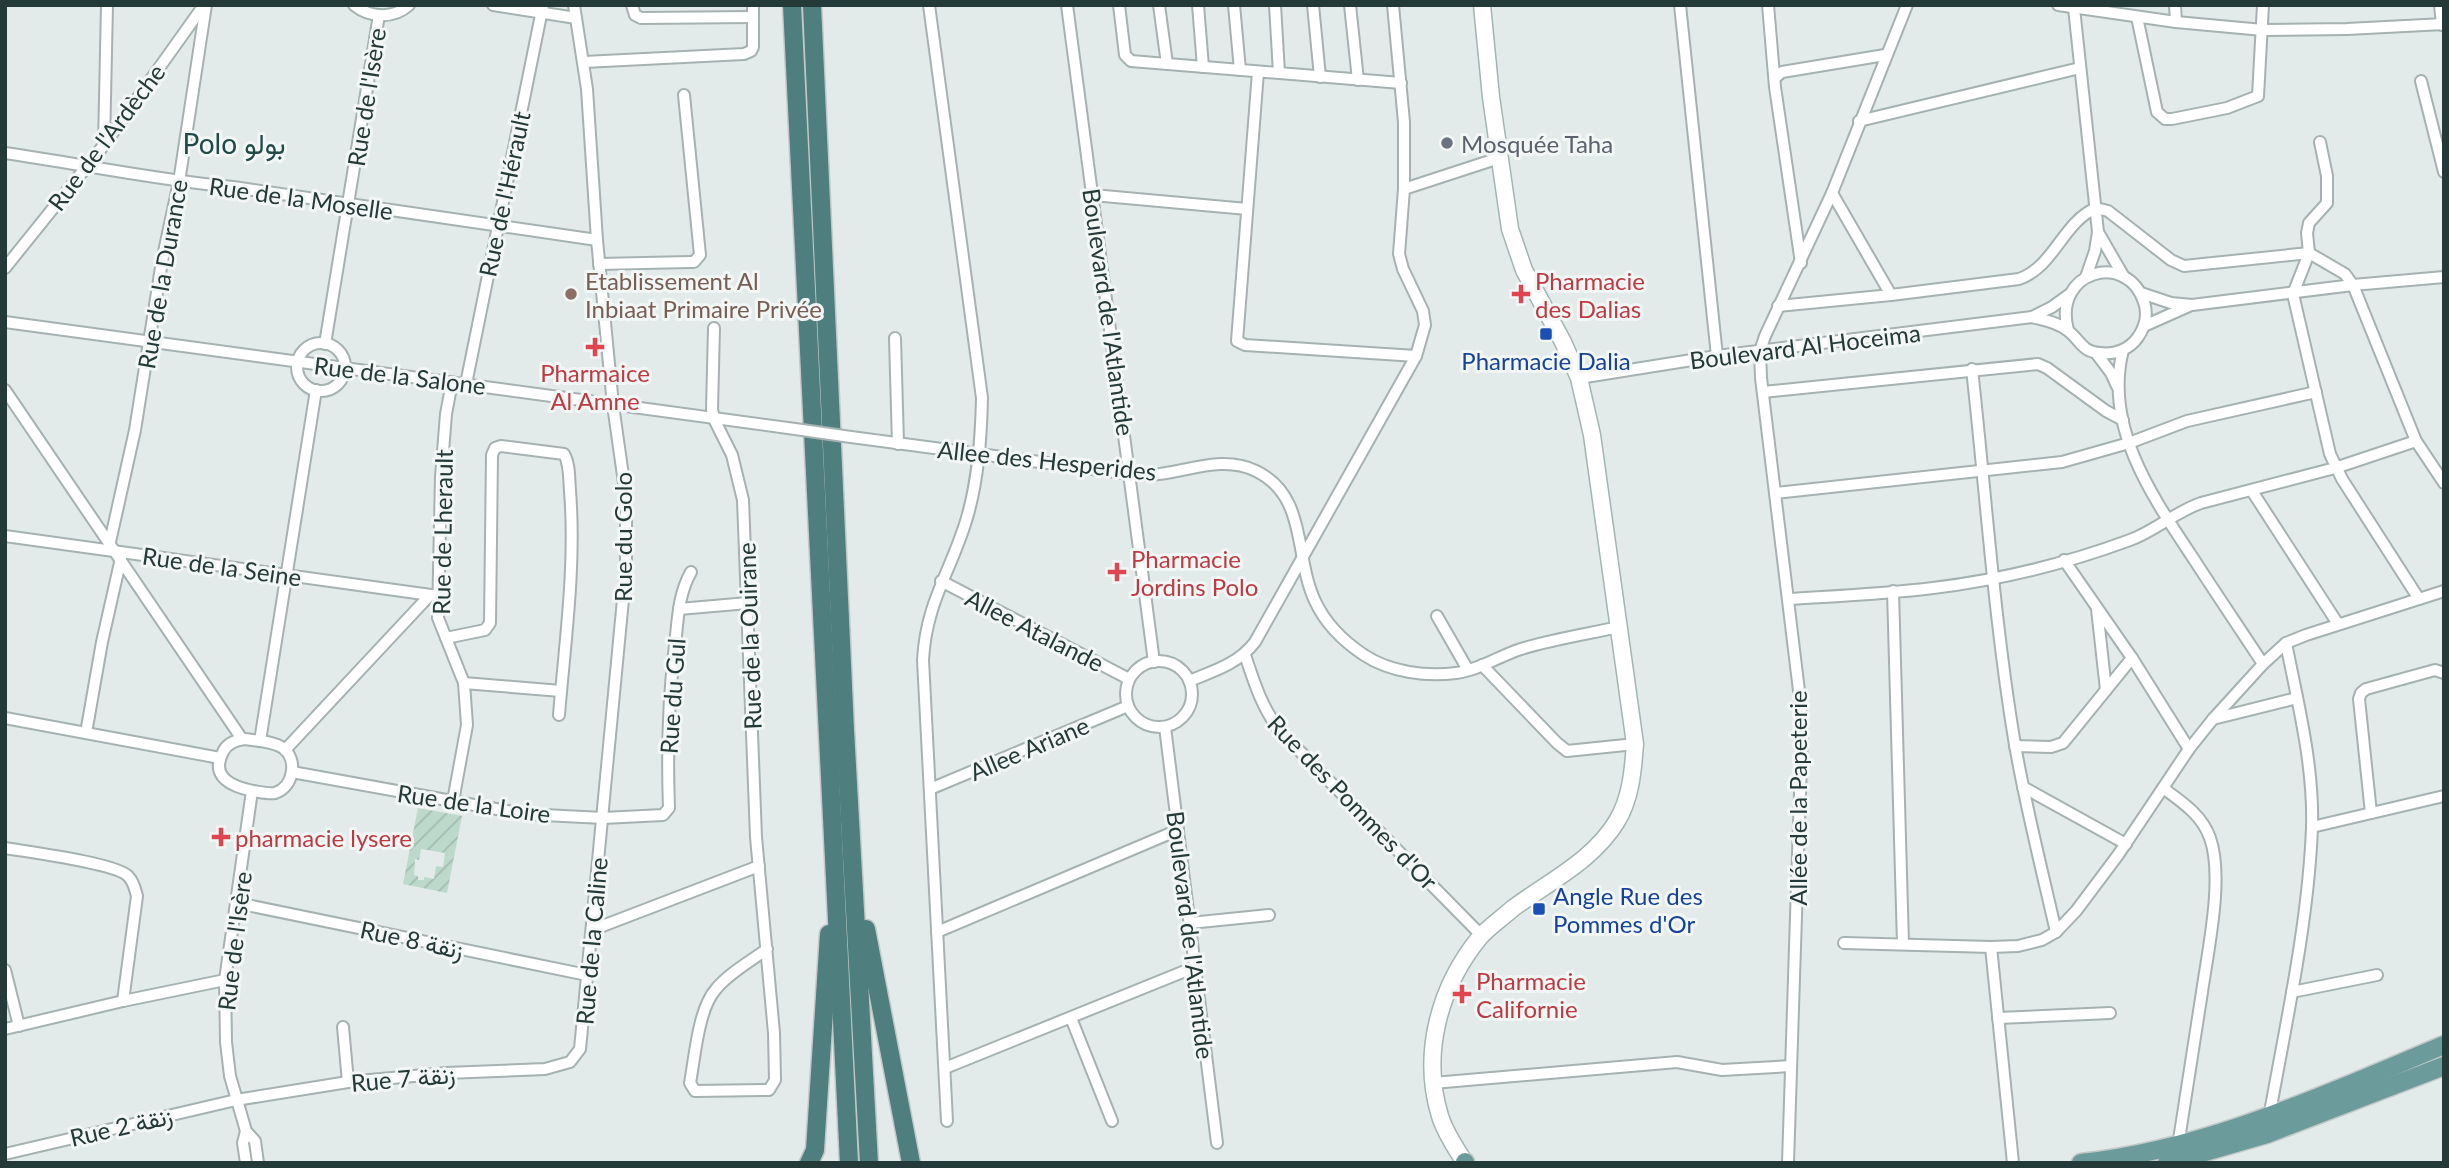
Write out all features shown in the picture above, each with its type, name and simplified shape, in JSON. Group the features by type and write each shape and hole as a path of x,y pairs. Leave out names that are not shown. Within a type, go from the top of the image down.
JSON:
{"highway":[{"path":"792,5 849,1163"},
{"path":"812,5 844,702 869,1163"},
{"path":"809,1163 815,1150 835,845"},
{"path":"854,876 911,1163"}],"main road":[{"path":"1465,1162 1440,1117 1433,1083 1433,1044 1449,986 1482,935 1512,909 1593,852 1618,821 1629,793 1634,744 1592,435 1579,378 1524,270 1510,229 1499,158 1482,5"},
{"path":"2081,1163 2140,1155 2268,1126 2444,1045"},
{"path":"2167,1163 2444,1066"}],"street":[{"path":"104,145 107,5"},
{"name":"Rue de l'Ardèche","path":"5,268 104,145 205,5"},
{"name":"Rue de la Durance","path":"86,733 162,261 179,182 205,5"},
{"path":"354,5 367,13 379,15 400,13 410,5"},
{"path":"493,5 542,10 576,18"},
{"name":"Rue du Golo","path":"574,5 584,62 599,264 613,405 626,497 626,568 603,818"},
{"path":"584,62 744,54 753,47 753,11 641,18 633,12 632,5"},
{"path":"929,5 980,379 981,410 979,455 966,520 928,616 923,660 947,1121"},
{"name":"Boulevard de l'Atlantide","path":"1068,5 1154,662"},
{"path":"1119,5 1126,58 1134,62 1401,83"},
{"path":"1159,5 1167,64"},
{"path":"1198,5 1203,67"},
{"path":"1234,5 1240,70"},
{"path":"1275,5 1279,73"},
{"path":"1313,5 1320,77"},
{"path":"1350,5 1358,80"},
{"path":"1189,681 1233,663 1245,655 1255,642 1416,356 1425,325 1423,311 1408,281 1399,254 1404,188 1404,122 1392,5"},
{"path":"1680,5 1717,356"},
{"path":"1768,5 1775,87 1801,262"},
{"path":"1760,351 1778,306 1832,193 1907,5"},
{"path":"2058,5 2176,22 2263,30 2443,24 2441,5"},
{"path":"2175,5 2176,22"},
{"path":"2137,17 2157,112 2165,119 2209,112 2258,96 2263,5"},
{"path":"2074,8 2098,232 2086,277"},
{"name":"Rue de l'Hérault","path":"466,384 542,10"},
{"name":"Rue de l'Isère","path":"325,344 379,15"},
{"path":"1776,77 1782,72 1885,55"},
{"path":"1859,121 2080,68"},
{"path":"1258,72 1236,337 1240,343 1416,356"},
{"path":"2421,81 2444,172"},
{"path":"599,264 694,262 700,255 684,95"},
{"path":"2320,142 2329,191 2324,209 2308,228 2309,253 2293,294 2335,468 2420,599"},
{"name":"Rue de la Moselle","path":"5,153 179,182 597,240"},
{"path":"1404,188 1499,158"},
{"path":"1832,193 1891,295"},
{"path":"1093,195 1247,209"},
{"path":"1778,306 1891,295 2028,276 2035,272 2078,219 2095,208 2108,211 2171,260 2184,266 2309,253 2345,274 2353,285 2416,441 2444,483"},
{"path":"2098,232 2124,277 2141,293 2171,303 2192,305 2444,277"},
{"path":"2124,277 2112,273 2098,273 2077,284 2065,306 2068,330 2075,341 2096,353 2110,354 2123,350 2136,340 2144,326 2146,309 2141,293"},
{"name":"Boulevard Al Hoceima","path":"1579,378 1717,356 2032,317 2070,294"},
{"path":"2144,326 2192,305"},
{"name":"Boulevard Al Hoceima","path":"2032,317 2068,330"},
{"name":"Rue de la Salone","path":"5,322 852,437"},
{"name":"Rue de la Ouirane","path":"714,328 711,400 714,419 729,447 743,500 759,866 767,949 774,1033 774,1085 769,1090 695,1091 690,1083 704,1012 710,997 716,988 767,949"},
{"path":"895,338 898,444"},
{"path":"325,344 339,352 344,368 338,384 328,390 316,390 301,380 298,362 308,347 325,344"},
{"path":"2118,388 2123,350"},
{"name":"Allée de la Papeterie","path":"1760,351 1802,731 1788,1163"},
{"path":"2096,353 2118,388 2129,443 2148,488 2263,664"},
{"path":"1763,392 2029,364 2043,366 2123,420"},
{"path":"1972,369 1993,578 2015,746 2056,932"},
{"name":"Rue de Lherault","path":"452,382 446,414 434,596 439,618 464,683 467,731 453,801"},
{"path":"5,390 242,739"},
{"path":"260,741 316,390"},
{"path":"1776,493 2062,462 2129,443 2187,421 2316,392"},
{"name":"Allee des Hesperides","path":"852,437 1130,474 1150,475 1200,465 1231,465 1255,470 1274,483 1295,516 1314,600 1328,624 1345,642 1372,660 1400,671 1455,673 1524,648 1619,627"},
{"path":"1789,599 1931,588 1993,578 2135,538 2184,509 2201,503 2335,468 2416,441"},
{"path":"446,638 485,630 490,623 492,455 495,448 501,446 564,454 570,485 572,532 570,594 559,715"},
{"path":"2252,491 2338,624"},
{"name":"Rue de la Seine","path":"5,536 434,596"},
{"path":"2064,560 2132,658 2189,749"},
{"name":"Rue du Gul","path":"659,816 666,814 669,808 668,718 679,609 684,585 691,572"},
{"name":"Allee Atalande","path":"941,581 1129,679"},
{"path":"1893,591 1903,944"},
{"path":"1844,943 2018,946 2042,940 2056,932 2076,911 2126,844 2189,749 2263,664 2286,643 2444,591"},
{"path":"285,750 434,596"},
{"path":"679,609 748,603"},
{"path":"2096,605 2106,690"},
{"path":"1437,616 1468,670"},
{"path":"2268,1126 2292,992 2312,827 2311,790 2286,643"},
{"name":"Rue des Pommes d'Or","path":"1245,655 1260,700 1280,731 1482,935"},
{"path":"2015,746 2058,746 2063,743 2132,658"},
{"path":"1154,662 1173,664 1181,670 1189,681 1192,694 1188,710 1179,720 1164,727 1144,724 1134,716 1128,706 1126,691 1129,679 1141,666 1154,662"},
{"path":"1482,665 1567,751 1634,744"},
{"path":"2371,813 2359,699 2361,693 2366,689 2435,670 2444,673"},
{"path":"464,683 561,691"},
{"path":"2213,719 2297,698"},
{"name":"Allee Ariane","path":"930,789 1128,706"},
{"path":"5,718 220,758"},
{"name":"Boulevard de l'Atlantide","path":"1164,727 1217,1143"},
{"path":"242,739 260,741 277,745 291,758 292,772 286,786 279,791 272,793 237,788 225,780 220,771 220,758 228,745 242,739"},
{"name":"Rue de la Loire","path":"292,772 524,814 603,818 659,816"},
{"path":"2023,787 2126,844"},
{"path":"2163,788 2189,807 2202,821 2211,839 2215,864 2214,906 2178,1146"},
{"name":"Rue de l'Isère","path":"252,791 225,980 226,1042 230,1076 246,1131 255,1142 258,1163"},
{"path":"2312,827 2444,796"},
{"name":"Rue de la Caline","path":"570,1062 580,1049 582,1037 603,818"},
{"path":"937,932 1178,830"},
{"path":"5,848 106,867 127,875 137,896 123,1001"},
{"path":"592,930 759,866"},
{"name":"Rue 8 زنقة","path":"237,903 587,975"},
{"path":"1190,923 1269,915"},
{"path":"1991,947 2013,1163"},
{"path":"945,1068 1195,967"},
{"path":"5,970 19,1026"},
{"path":"2292,992 2377,975"},
{"path":"5,1029 225,980"},
{"path":"1998,1018 2110,1013"},
{"path":"1071,1018 1112,1122"},
{"path":"343,1027 348,1082"},
{"name":"Rue 7 زنقة","path":"236,1100 348,1082 446,1073 545,1069 570,1062"},
{"path":"1433,1083 1677,1062 1722,1070 1791,1066"},
{"name":"Rue 2 زنقة","path":"5,1154 236,1100"},
{"name":"Rue de l'Isère","path":"246,1131 243,1143 246,1163"}],"green space":[{"path":"418,808 462,816 447,893 403,884","holes":["421,849 445,853 443,867 436,866 434,879 424,877 424,880 418,880 418,876 414,875 415,859 419,860"]}],"place":[{"name":"Mosquée Taha","path":"1447,143"},
{"name":"Etablissement Al Inbiaat Primaire Privée","path":"571,294"},
{"name":"Pharmacie des Dalias","path":"1521,294"},
{"name":"Pharmacie Dalia","path":"1546,334"},
{"name":"Pharmaice Al Amne","path":"595,347"},
{"name":"Pharmacie Jordins Polo","path":"1117,572"},
{"name":"pharmacie lysere","path":"221,837"},
{"name":"Angle Rue des Pommes d'Or","path":"1539,909"},
{"name":"Pharmacie Californie","path":"1462,994"}],"district":[{"name":"Polo بولو","path":"234,143"}]}
